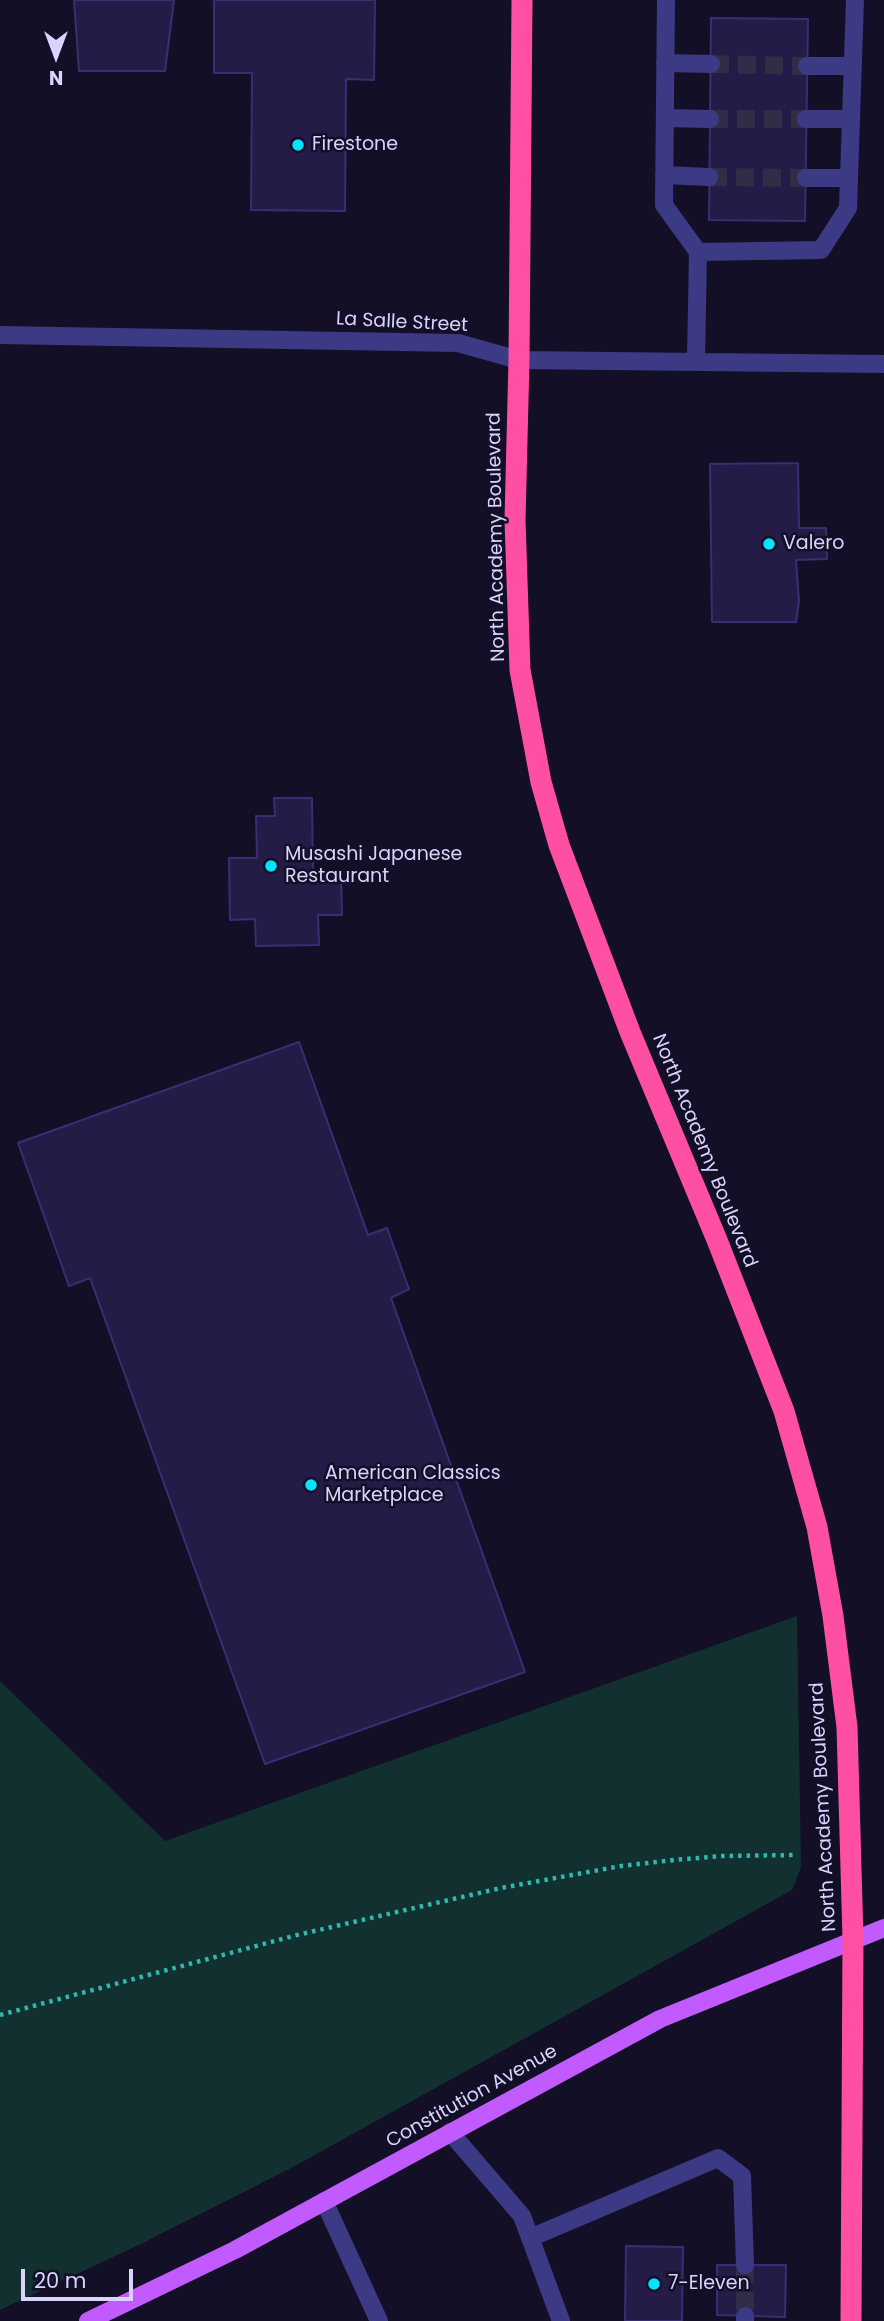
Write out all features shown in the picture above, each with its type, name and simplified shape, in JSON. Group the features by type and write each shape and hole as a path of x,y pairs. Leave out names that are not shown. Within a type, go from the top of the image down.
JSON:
{"highway":[{"name":"North Academy Boulevard","path":"522,0 520,360 515,520 520,670 541,782 559,845 630,1032 717,1240 784,1411 817,1527 833,1616 846,1727 853,1939 851,2321"}],"main road":[{"name":"Constitution Avenue","path":"88,2321 234,2250 660,2019 884,1928"}],"street":[{"path":"666,0 664,205 698,252 696,361"},
{"path":"698,252 821,250 848,208 855,0"},
{"path":"665,62 711,64"},
{"path":"807,66 853,66"},
{"path":"665,118 710,119"},
{"path":"806,119 851,120"},
{"path":"664,175 709,177"},
{"path":"806,178 849,178"},
{"name":"La Salle Street","path":"0,335 458,343 520,360 884,364"},
{"path":"450,2133 522,2216 561,2321"},
{"path":"530,2238 718,2158 742,2176 745,2265"},
{"path":"324,2201 379,2321"}],"path":[{"path":"0,2015 323,1928 501,1888 621,1866 674,1860 794,1855"}],"green space":[{"path":"797,1616 801,1868 792,1890 295,2166 143,2243 0,2310 0,1681 165,1841"}],"building":[{"path":"74,0 174,0 165,71 79,71"},
{"name":"Firestone","path":"214,0 375,0 374,80 346,79 345,211 251,210 252,73 214,73"},
{"path":"711,18 808,19 805,221 709,220"},
{"name":"Valero","path":"798,463 799,528 826,528 827,559 796,560 799,601 796,622 712,622 710,464"},
{"name":"Musashi Japanese Restaurant","path":"274,798 312,798 313,874 341,874 342,915 318,915 319,945 256,946 255,919 230,920 229,858 257,858 256,816 275,816"},
{"name":"American Classics Marketplace","path":"299,1042 368,1235 387,1228 409,1289 391,1298 525,1672 265,1764 90,1278 69,1286 18,1143"},
{"name":"7-Eleven","path":"626,2246 683,2247 682,2321 625,2321"},
{"path":"717,2265 786,2265 785,2317 717,2315"}],"tunnel":[{"path":"711,64 807,66"},
{"path":"710,119 806,119"},
{"path":"709,177 806,178"},
{"path":"745,2265 745,2316"}],"place":[{"name":"Firestone","path":"298,145"},
{"name":"Valero","path":"769,544"},
{"name":"Musashi Japanese Restaurant","path":"271,866"},
{"name":"American Classics Marketplace","path":"311,1485"},
{"name":"7-Eleven","path":"654,2284"}]}
